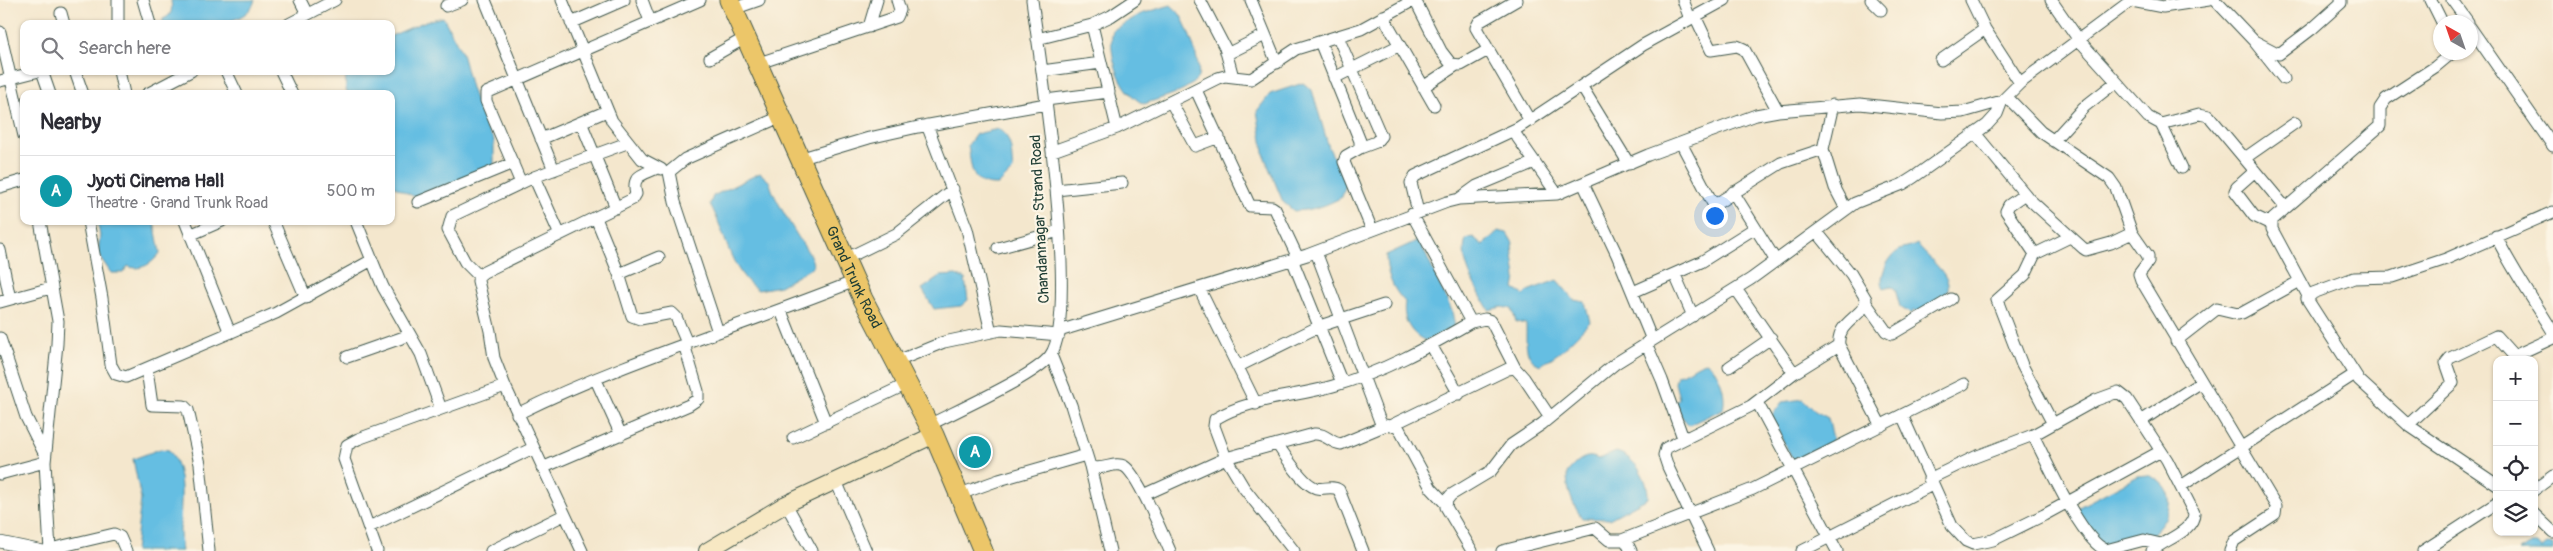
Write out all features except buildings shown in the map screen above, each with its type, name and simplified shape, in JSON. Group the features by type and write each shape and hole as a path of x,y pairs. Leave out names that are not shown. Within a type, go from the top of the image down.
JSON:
{"main road":[{"name":"Grand Trunk Road","path":"731,5 855,281 932,430 982,551"}],"street":[{"path":"118,0 118,20"},
{"path":"143,0 149,20"},
{"path":"300,0 307,14"},
{"path":"296,20 335,0"},
{"path":"446,6 462,0"},
{"path":"484,0 554,170"},
{"path":"562,0 607,111 616,128 642,159 669,172"},
{"path":"571,23 607,3 624,0"},
{"path":"642,0 650,21"},
{"path":"521,183 485,96 489,91 700,0"},
{"path":"731,5 758,0"},
{"path":"756,64 897,17 900,10 897,0"},
{"name":"Chandannagar Strand Road","path":"932,430 1036,369 1051,355 1059,333 1061,296 1059,232 1053,151 1032,0"},
{"path":"1037,39 1092,24 1111,16 1135,0"},
{"path":"1251,0 1277,62"},
{"path":"1517,0 1476,25 1477,32 1530,120"},
{"path":"1683,0 1711,50 1733,46 1744,49 1778,111"},
{"path":"1471,322 1415,213 1410,184 1415,176 1513,131 1582,87 1614,63 1725,0"},
{"path":"1871,0 1880,10"},
{"path":"1971,0 1985,29 2020,83"},
{"path":"2052,0 2080,40 2116,82 2148,117 2161,124 2182,168"},
{"path":"1446,504 1460,488 1496,466 1511,445 1550,417 1597,377 1649,342 1736,289 1776,262 1855,203 1903,184 1975,133 1997,114 2005,99 2020,83 2132,0 2163,6 2209,0"},
{"path":"2214,0 2254,41 2284,79"},
{"path":"2254,41 2279,54 2314,28 2341,3 2340,0"},
{"path":"2431,0 2438,15"},
{"path":"2452,0 2463,15"},
{"path":"1203,1 1227,54 1232,77"},
{"path":"1053,151 1118,128 1218,78 1251,79 1296,49 1361,29 1382,16 1418,1 1447,61 1455,66"},
{"path":"869,27 875,2"},
{"path":"1382,16 1434,105"},
{"path":"1092,24 1118,128"},
{"path":"1941,60 1985,29"},
{"path":"0,32 5,79 20,124"},
{"path":"1227,54 1265,35"},
{"path":"1338,37 1381,136 1376,142 1346,156 1344,162 1372,230"},
{"path":"710,58 745,38"},
{"path":"2478,38 2553,146"},
{"path":"1320,42 1360,141 1360,148"},
{"path":"1334,78 1398,46"},
{"path":"1423,87 1455,66 1488,50"},
{"path":"2271,224 2272,220 2286,207 2380,126 2380,108 2386,99 2444,60"},
{"path":"1042,71 1101,63"},
{"path":"5,79 22,75"},
{"path":"42,75 48,90"},
{"path":"76,75 82,90"},
{"path":"120,75 123,90"},
{"path":"228,75 235,90"},
{"path":"283,75 290,90"},
{"path":"153,90 172,76"},
{"path":"2053,141 2084,107 2116,82"},
{"path":"1582,87 1629,164"},
{"path":"1196,90 1250,206 1272,207 1275,209 1342,383"},
{"path":"799,159 869,138 927,125 1108,92"},
{"path":"2005,99 2053,141 2103,173 2113,182 2132,233 2149,259 2141,270 2141,280 2200,383 2277,510 2272,518 2234,540 2230,551"},
{"path":"896,362 934,345 991,332 1009,329 1059,333 1316,252 1415,213 1460,199 1557,194 1681,143 1756,115 1834,105 1865,105 1942,113 1984,108 2005,99"},
{"path":"1171,102 1195,146 1219,137"},
{"path":"1834,105 1823,149 1836,188 1846,209"},
{"path":"541,139 607,111"},
{"path":"2161,124 2204,113 2217,123 2286,207"},
{"path":"669,172 684,159 780,117"},
{"path":"581,122 616,208"},
{"path":"2245,158 2295,123"},
{"path":"927,125 953,189 969,236 991,332"},
{"path":"1513,131 1557,194"},
{"path":"1975,133 2025,194 2086,250 2111,243 2132,233"},
{"path":"582,551 505,386 494,358 490,331 478,285 479,276 460,255 448,230 449,220 458,212 534,177 627,143"},
{"path":"1681,143 1712,202 1716,204 1781,163 1823,149"},
{"path":"1460,199 1477,186 1535,162"},
{"path":"418,202 512,163"},
{"path":"479,276 635,197 633,185 635,180 658,168"},
{"path":"2255,171 2236,186 2235,191 2254,216 2271,224 2308,296 2308,304 2355,374 2408,425 2493,482"},
{"path":"669,172 674,202 718,332"},
{"path":"534,177 560,235"},
{"path":"0,187 20,181"},
{"path":"1056,190 1122,183"},
{"path":"1583,183 1633,292 1683,438"},
{"path":"845,259 896,234 953,189"},
{"path":"1733,192 1776,262"},
{"path":"2025,194 2009,205 2006,211 2035,254"},
{"path":"2308,296 2354,278 2392,277 2446,259 2553,212"},
{"path":"542,468 690,405 698,399 698,391 676,317 672,313 640,319 632,316 619,274 596,218"},
{"path":"41,225 58,321 45,459 48,550"},
{"path":"89,225 102,298 111,365 116,374 126,377 148,370 306,298 372,260"},
{"path":"186,225 230,333"},
{"path":"190,235 213,225"},
{"path":"275,225 306,298"},
{"path":"358,225 383,287 421,354 441,409"},
{"path":"1633,292 1675,275 1710,257 1755,228"},
{"path":"998,248 1059,232"},
{"path":"1817,232 1851,274 1866,303 1886,331 1892,334 1951,300"},
{"path":"2496,236 2513,271 2528,290 2553,332"},
{"path":"2053,424 2026,372 1997,303 1998,297 2025,275 2035,254 2070,237"},
{"path":"0,250 5,301 51,288"},
{"path":"1316,252 1379,421 1384,426"},
{"path":"619,274 659,257"},
{"path":"1675,275 1692,316"},
{"path":"2176,341 2217,309 2242,313 2300,280"},
{"path":"517,414 685,343 781,311 855,281"},
{"path":"1199,288 1219,332 1239,366 1256,404"},
{"path":"1736,289 1794,373"},
{"path":"1866,303 1844,326 1840,333 1839,345 1882,426"},
{"path":"1239,366 1320,326 1384,304"},
{"path":"781,311 826,423"},
{"path":"1294,551 1249,494 1226,458 1214,426 1215,419 1256,404 1363,377 1401,362 1471,322 1485,319 1490,322 1515,368 1524,378 1550,417"},
{"path":"347,357 410,335"},
{"path":"2408,425 2453,383 2446,363 2450,358 2496,336 2514,356 2553,338"},
{"path":"0,338 26,417 45,459"},
{"path":"1729,367 1771,338"},
{"path":"1431,344 1459,394"},
{"path":"1708,551 1689,514 1664,455 1666,448 1757,402 1794,373 1839,345"},
{"path":"1051,355 1071,405 1088,461 1110,551"},
{"path":"1144,495 1226,458 1277,444 1321,434 1335,443 1341,444 1396,423 1508,369 1515,368"},
{"path":"148,370 152,405 184,406 188,410 200,464 208,551"},
{"path":"2181,486 2355,374"},
{"path":"596,380 622,435"},
{"path":"2141,421 2200,383"},
{"path":"793,438 908,384"},
{"path":"1502,551 1595,528 1609,540 1625,539 1753,489 1964,384"},
{"path":"377,551 344,459 344,449 358,439 505,386"},
{"path":"1802,551 1975,457 2033,435 2096,400 2118,392 2127,399 2161,451 2192,506 2194,518 2187,528 2152,551"},
{"path":"1757,402 1837,551"},
{"path":"1902,415 1952,526 1958,534 1975,547 2044,515 2161,451"},
{"path":"1396,423 1431,488 1446,504 1450,516 1472,551"},
{"path":"707,551 786,504 836,481 932,430"},
{"path":"2033,435 2067,501 2090,539 2100,548 2113,549 2144,540 2161,544"},
{"path":"1277,444 1306,482 1318,488 1333,487 1339,490 1363,551"},
{"path":"369,527 533,448"},
{"path":"0,474 45,459"},
{"path":"960,494 998,480 1088,461 1098,468 1120,465 1125,467 1144,495 1170,551"},
{"path":"2538,487 2553,476"},
{"path":"836,481 866,551"},
{"path":"786,504 812,551"},
{"path":"2423,551 2493,506"},
{"path":"491,551 564,514"},
{"path":"2538,518 2553,532"},
{"path":"0,542 48,550 114,534 120,536 126,551"},
{"path":"1625,539 1631,551"}],"water":[{"path":"171,0 255,0 249,10 240,17 232,20 163,20 169,16 172,6"},
{"path":"1171,5 1180,15 1187,29 1197,58 1199,74 1197,79 1186,88 1172,95 1144,104 1129,92 1118,72 1112,50 1113,30 1141,14"},
{"path":"443,17 462,53 471,88 485,126 494,140 494,165 417,198 395,187 395,90 346,90 345,75 395,75 395,34 426,21"},
{"path":"1303,83 1312,90 1329,148 1346,184 1342,197 1313,209 1294,211 1283,202 1265,158 1257,111 1270,94"},
{"path":"998,129 1003,132 1009,141 1013,170 998,185 989,185 977,179 974,174 968,145 976,134"},
{"path":"760,173 770,182 778,203 811,257 813,267 780,286 758,290 748,282 734,262 710,204 713,196"},
{"path":"98,225 155,225 160,253 146,266 133,268 128,266 123,273 111,273 98,254 100,235"},
{"path":"1498,231 1507,233 1513,243 1516,278 1514,289 1524,295 1530,290 1557,280 1574,300 1585,302 1590,322 1560,352 1541,365 1535,362 1528,353 1526,324 1516,322 1512,309 1502,307 1489,310 1470,276 1464,248 1466,239 1473,237 1483,245"},
{"path":"1419,240 1452,311 1455,327 1426,341 1420,338 1408,325 1404,308 1405,302 1393,286 1386,261 1386,255"},
{"path":"1917,244 1945,276 1948,290 1938,302 1917,314 1914,310 1911,314 1900,307 1895,289 1891,286 1884,288 1882,278 1889,260 1897,251"},
{"path":"956,275 965,279 968,300 961,306 934,309 922,289 941,276"},
{"path":"1706,362 1715,370 1721,382 1724,396 1723,409 1689,425 1680,415 1676,403 1679,398 1675,383 1677,375"},
{"path":"1803,399 1815,411 1828,418 1833,438 1829,448 1795,464 1773,421 1772,415 1782,402"},
{"path":"160,449 169,450 176,461 179,473 182,551 135,551 141,499 133,459"},
{"path":"1616,452 1629,458 1639,469 1646,483 1648,498 1609,519 1582,518 1571,497 1567,473 1577,462 1585,458 1593,457 1598,459"},
{"path":"2147,475 2164,486 2168,494 2168,511 2159,528 2151,535 2121,545 2114,546 2095,540 2078,512 2079,507 2138,476"},
{"path":"2531,544 2538,544 2542,549 2547,545 2553,545 2553,551 2518,551"}],"place":[{"name":"Jyoti Cinema Hall","path":"975,452"}]}
